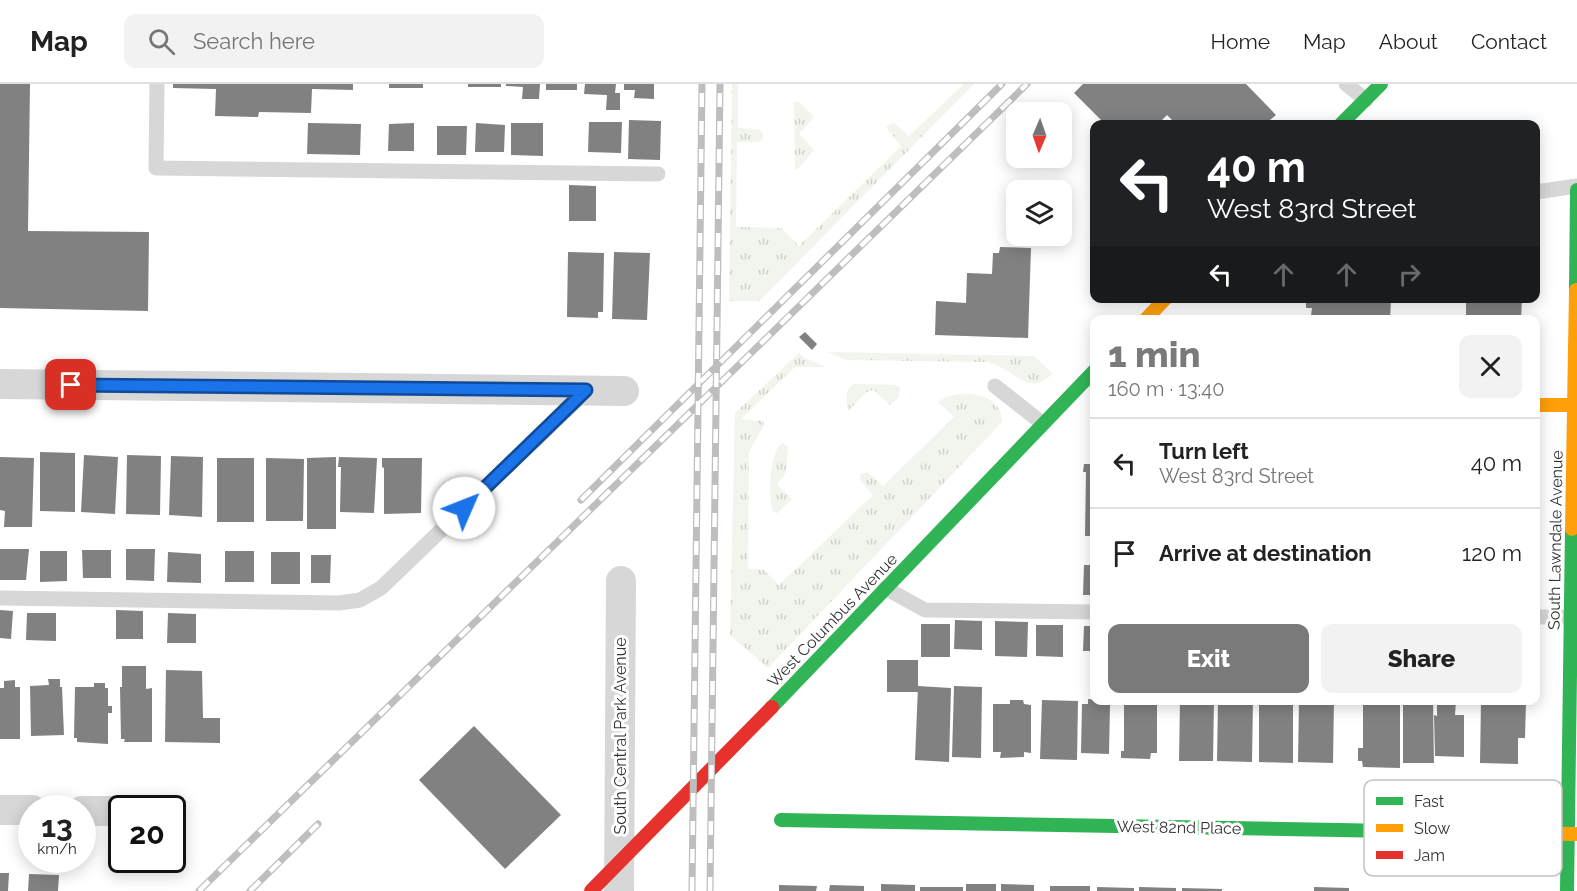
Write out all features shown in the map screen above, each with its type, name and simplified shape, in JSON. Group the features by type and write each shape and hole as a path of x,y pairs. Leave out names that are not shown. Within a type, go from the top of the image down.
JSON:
{"street":[{"path":"1345,120 1381,84"},
{"name":"South Lawndale Avenue","path":"1567,891 1573,834 1577,188"},
{"path":"1150,315 1161,303"},
{"name":"West Columbus Avenue","path":"591,891 706,777 1090,375"},
{"path":"0,384 624,391"},
{"path":"1066,399 1085,399"},
{"path":"1540,405 1575,405"},
{"name":"South Central Park Avenue","path":"619,891 621,581"},
{"path":"0,810 18,810"},
{"name":"West 82nd Place","path":"781,820 1364,830"}],"lane":[{"path":"157,84 156,168 658,174"},
{"path":"1346,84 1366,100"},
{"path":"1540,192 1577,188"},
{"path":"995,386 1042,423"},
{"path":"0,598 339,603 360,600 381,588 586,390"},
{"path":"885,588 925,610 1090,612"},
{"path":"1540,617 1574,617"}],"green space":[{"path":"732,84 738,84 738,128 759,129 763,133 763,138 759,142 737,142 736,227 781,228 799,246 901,146 886,127 894,123 909,136 964,84 974,84 759,301 729,301"},
{"path":"798,101 814,117 799,134 814,150 798,169 795,169 794,103"},
{"path":"827,352 1034,356 1053,374 1043,381 1027,383 987,362 847,360"},
{"path":"799,353 826,367 795,367 741,419 763,421 764,425 749,452 748,569 764,570 779,585 873,495 860,480 861,474 868,472 883,486 954,417 938,402 956,395 978,395 995,404 1002,422 768,668 730,635 735,413"},
{"path":"853,384 895,385 900,387 899,397 890,405 874,390 868,391 848,411 847,393"},
{"path":"782,443 788,446 786,473 777,484 792,499 778,513 773,512 770,487 774,456"}],"building":[{"path":"0,84 30,84 28,231 149,232 148,311 0,308"},
{"path":"173,84 353,84 353,90 312,89 311,113 259,112 258,117 215,116 216,89 173,88"},
{"path":"389,84 423,84 423,88 389,88"},
{"path":"468,84 501,84 501,87 468,87"},
{"path":"506,84 540,84 539,99 522,99 523,87 506,86"},
{"path":"546,84 577,84 577,90 546,90"},
{"path":"585,84 616,84 615,93 620,93 620,110 606,110 607,95 584,94"},
{"path":"624,84 654,84 654,99 634,98 635,90 624,90"},
{"path":"1083,84 1246,84 1276,115 1270,120 1172,120 1167,115 1162,120 1101,120 1074,93"},
{"path":"629,120 661,121 660,160 628,159"},
{"path":"589,122 622,122 621,153 588,152"},
{"path":"308,123 361,124 360,155 307,154"},
{"path":"414,123 414,151 388,151 389,124"},
{"path":"476,123 505,125 504,152 475,152"},
{"path":"511,123 543,123 543,156 511,155"},
{"path":"437,126 467,126 466,155 437,155"},
{"path":"569,185 596,186 596,221 569,221"},
{"path":"1000,247 1031,248 1028,338 935,335 936,301 966,303 967,273 992,274 993,253 999,253"},
{"path":"568,252 604,253 603,312 598,312 598,318 567,317"},
{"path":"614,252 650,253 647,320 612,319"},
{"path":"1306,303 1391,303 1390,315 1311,315 1312,308 1306,308"},
{"path":"1466,303 1522,303 1521,315 1466,315"},
{"path":"805,332 817,344 812,350 799,337"},
{"path":"40,452 75,453 75,512 40,511"},
{"path":"84,455 118,457 115,514 81,512"},
{"path":"127,455 161,456 160,515 126,514"},
{"path":"171,456 203,457 202,517 169,515"},
{"path":"0,457 34,458 32,527 4,527 5,511 0,510"},
{"path":"336,457 336,529 307,529 307,458"},
{"path":"339,457 377,458 374,513 340,512 341,467 338,467"},
{"path":"217,458 254,458 254,522 217,522"},
{"path":"266,458 304,459 303,521 266,521"},
{"path":"382,458 422,458 421,513 384,514"},
{"path":"1084,464 1090,464 1090,536 1085,536 1086,472 1083,472"},
{"path":"0,549 29,549 26,580 0,580"},
{"path":"126,549 155,549 154,581 126,580"},
{"path":"82,550 111,550 111,578 83,578"},
{"path":"40,551 67,551 67,581 40,582"},
{"path":"225,551 254,551 254,582 225,582"},
{"path":"168,552 201,554 201,583 167,582"},
{"path":"271,552 300,552 300,584 271,584"},
{"path":"311,555 331,555 330,583 311,583"},
{"path":"1084,565 1090,565 1090,595 1083,595"},
{"path":"0,610 13,611 11,639 0,638"},
{"path":"116,610 143,611 143,639 116,639"},
{"path":"27,613 56,613 56,641 26,640"},
{"path":"168,613 196,614 196,643 167,643"},
{"path":"955,620 982,621 982,650 954,649"},
{"path":"995,621 1028,622 1027,657 995,656"},
{"path":"921,624 950,624 950,657 921,657"},
{"path":"1036,625 1063,625 1063,657 1036,656"},
{"path":"1084,626 1090,626 1090,651 1083,651"},
{"path":"887,660 918,660 918,692 887,692"},
{"path":"122,666 146,666 146,689 152,688 152,742 124,742 125,739 121,739"},
{"path":"166,670 202,671 203,718 220,718 220,743 165,742"},
{"path":"48,679 60,679 64,735 31,736 30,686 49,685"},
{"path":"15,680 15,687 20,687 20,739 0,739 0,688 4,688 4,681"},
{"path":"94,683 105,683 105,688 108,688 108,706 112,706 112,713 108,713 108,744 77,742 77,738 74,738 75,687 94,687"},
{"path":"918,686 951,688 949,762 915,760"},
{"path":"954,686 982,687 981,758 952,757"},
{"path":"1088,699 1090,699 1090,705 1110,705 1109,754 1081,753 1082,704 1088,704"},
{"path":"1010,700 1023,700 1024,704 1031,705 1031,753 1024,752 1024,757 1000,758 1001,752 993,752 993,704 1010,704"},
{"path":"1042,700 1078,701 1077,760 1040,759"},
{"path":"1124,705 1157,705 1157,753 1151,753 1150,759 1121,758 1121,751 1124,751"},
{"path":"1180,705 1214,705 1213,761 1179,761"},
{"path":"1218,705 1253,705 1252,762 1217,761"},
{"path":"1259,705 1293,705 1293,763 1259,762"},
{"path":"1299,705 1334,705 1333,763 1298,762"},
{"path":"1363,705 1400,705 1400,768 1363,767 1362,761 1358,761 1358,748 1363,748"},
{"path":"1403,705 1433,705 1434,763 1403,763"},
{"path":"1437,705 1456,705 1455,715 1464,715 1464,757 1435,756 1434,715 1437,716"},
{"path":"1481,705 1526,705 1525,738 1518,738 1518,764 1480,763"},
{"path":"474,726 561,815 505,869 419,780"},
{"path":"0,873 9,873 8,891 0,891"},
{"path":"29,874 59,875 58,891 28,891"},
{"path":"881,884 915,885 915,891 881,891"},
{"path":"966,884 996,884 996,891 966,891"},
{"path":"1001,884 1034,885 1034,891 1001,891"},
{"path":"779,885 817,886 816,891 779,891"},
{"path":"830,885 864,886 864,891 829,891"},
{"path":"1050,886 1090,886 1090,891 1050,891"},
{"path":"920,887 963,887 963,891 920,891"},
{"path":"1097,887 1134,888 1134,891 1097,891"},
{"path":"1139,887 1176,888 1176,891 1139,891"},
{"path":"1314,887 1349,888 1349,891 1314,891"},
{"path":"1182,888 1222,889 1222,891 1182,891"}],"railway":[{"path":"692,891 702,84"},
{"path":"710,891 720,84"},
{"path":"581,500 1002,84"},
{"path":"199,891 1027,84"},
{"path":"250,891 318,824"}],"traffic: fast":[{"path":"1345,120 1381,84"},
{"path":"1576,290 1577,190"},
{"path":"772,707 1090,375"},
{"path":"1567,891 1572,529"},
{"path":"781,820 1364,831"}],"traffic: slow":[{"path":"1572,529 1576,290"},
{"path":"1150,315 1161,303"},
{"path":"1540,405 1577,405"},
{"path":"1562,834 1577,834"}],"traffic: jam":[{"path":"591,891 772,707"}],"route":[{"path":"71,385 586,390 464,508"}]}
